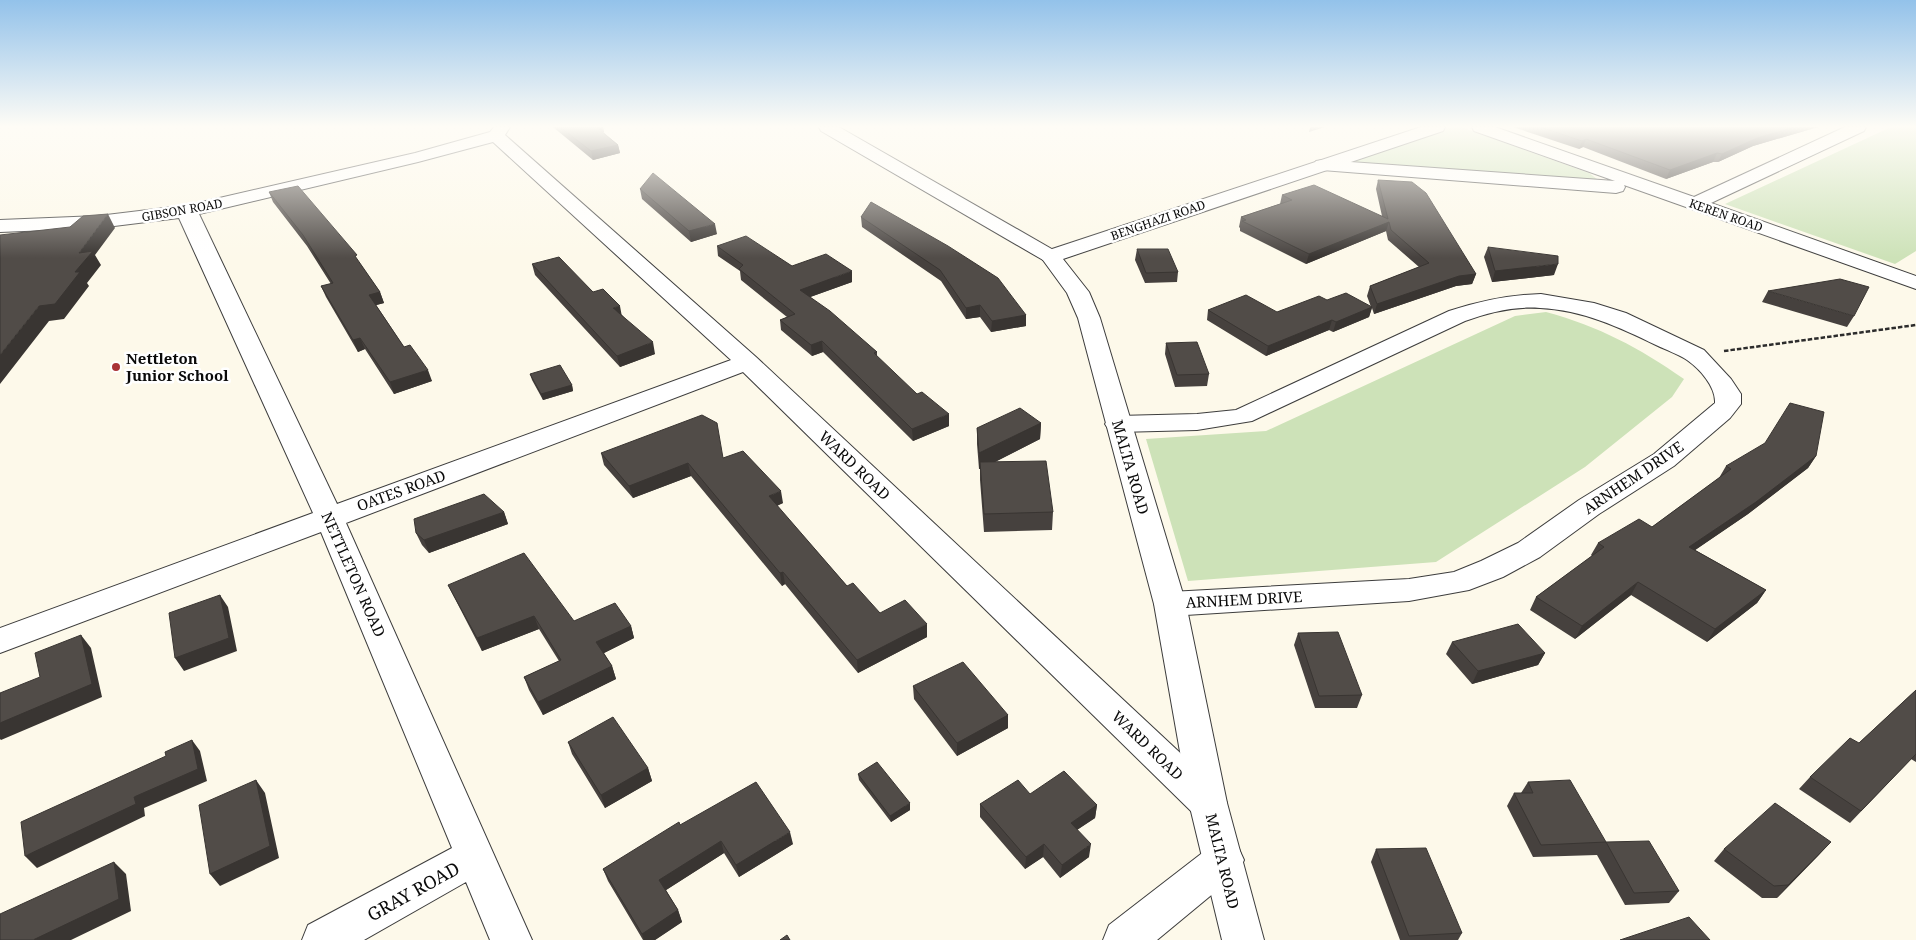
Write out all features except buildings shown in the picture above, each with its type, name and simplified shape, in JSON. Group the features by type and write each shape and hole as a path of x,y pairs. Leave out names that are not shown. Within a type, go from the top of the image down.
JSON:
{"street":[{"name":"GIBSON ROAD","path":"0,226 98,222 189,211 359,171"},
{"name":"WARD ROAD","path":"542,171 747,362 1208,802"},
{"name":"MALTA ROAD","path":"903,171 1050,256 1078,292 1090,318 1118,424 1170,604 1208,802 1244,940"},
{"name":"BENGHAZI ROAD","path":"1050,256 1304,171"},
{"path":"1402,171 1650,189"},
{"name":"KEREN ROAD","path":"1600,171 1916,283"},
{"path":"1694,204 1765,171"},
{"name":"NETTLETON ROAD","path":"189,211 190,218 329,517 511,940"},
{"name":"ARNHEM DRIVE","path":"1118,424 1212,422 1243,416 1457,316 1483,307 1509,302 1541,301 1594,310 1618,318 1696,355 1719,379 1728,394 1728,404 1721,413 1664,460 1589,507 1528,550 1492,569 1458,582 1409,590 1170,604"},
{"name":"OATES ROAD","path":"0,641 747,362"},
{"name":"GRAY ROAD","path":"323,940 476,856"},
{"path":"1124,940 1224,860"}],"path":[{"path":"1696,355 1916,325"}],"green space":[{"path":"1463,171 1583,171 1597,179 1582,180"},
{"path":"1796,171 1916,171 1916,251 1895,264 1725,204"},
{"path":"1546,312 1584,324 1618,339 1651,357 1684,379 1672,397 1585,467 1436,562 1188,581 1146,439 1266,431 1515,316"}],"place":[{"name":"Nettleton Junior School","path":"116,367"}]}
